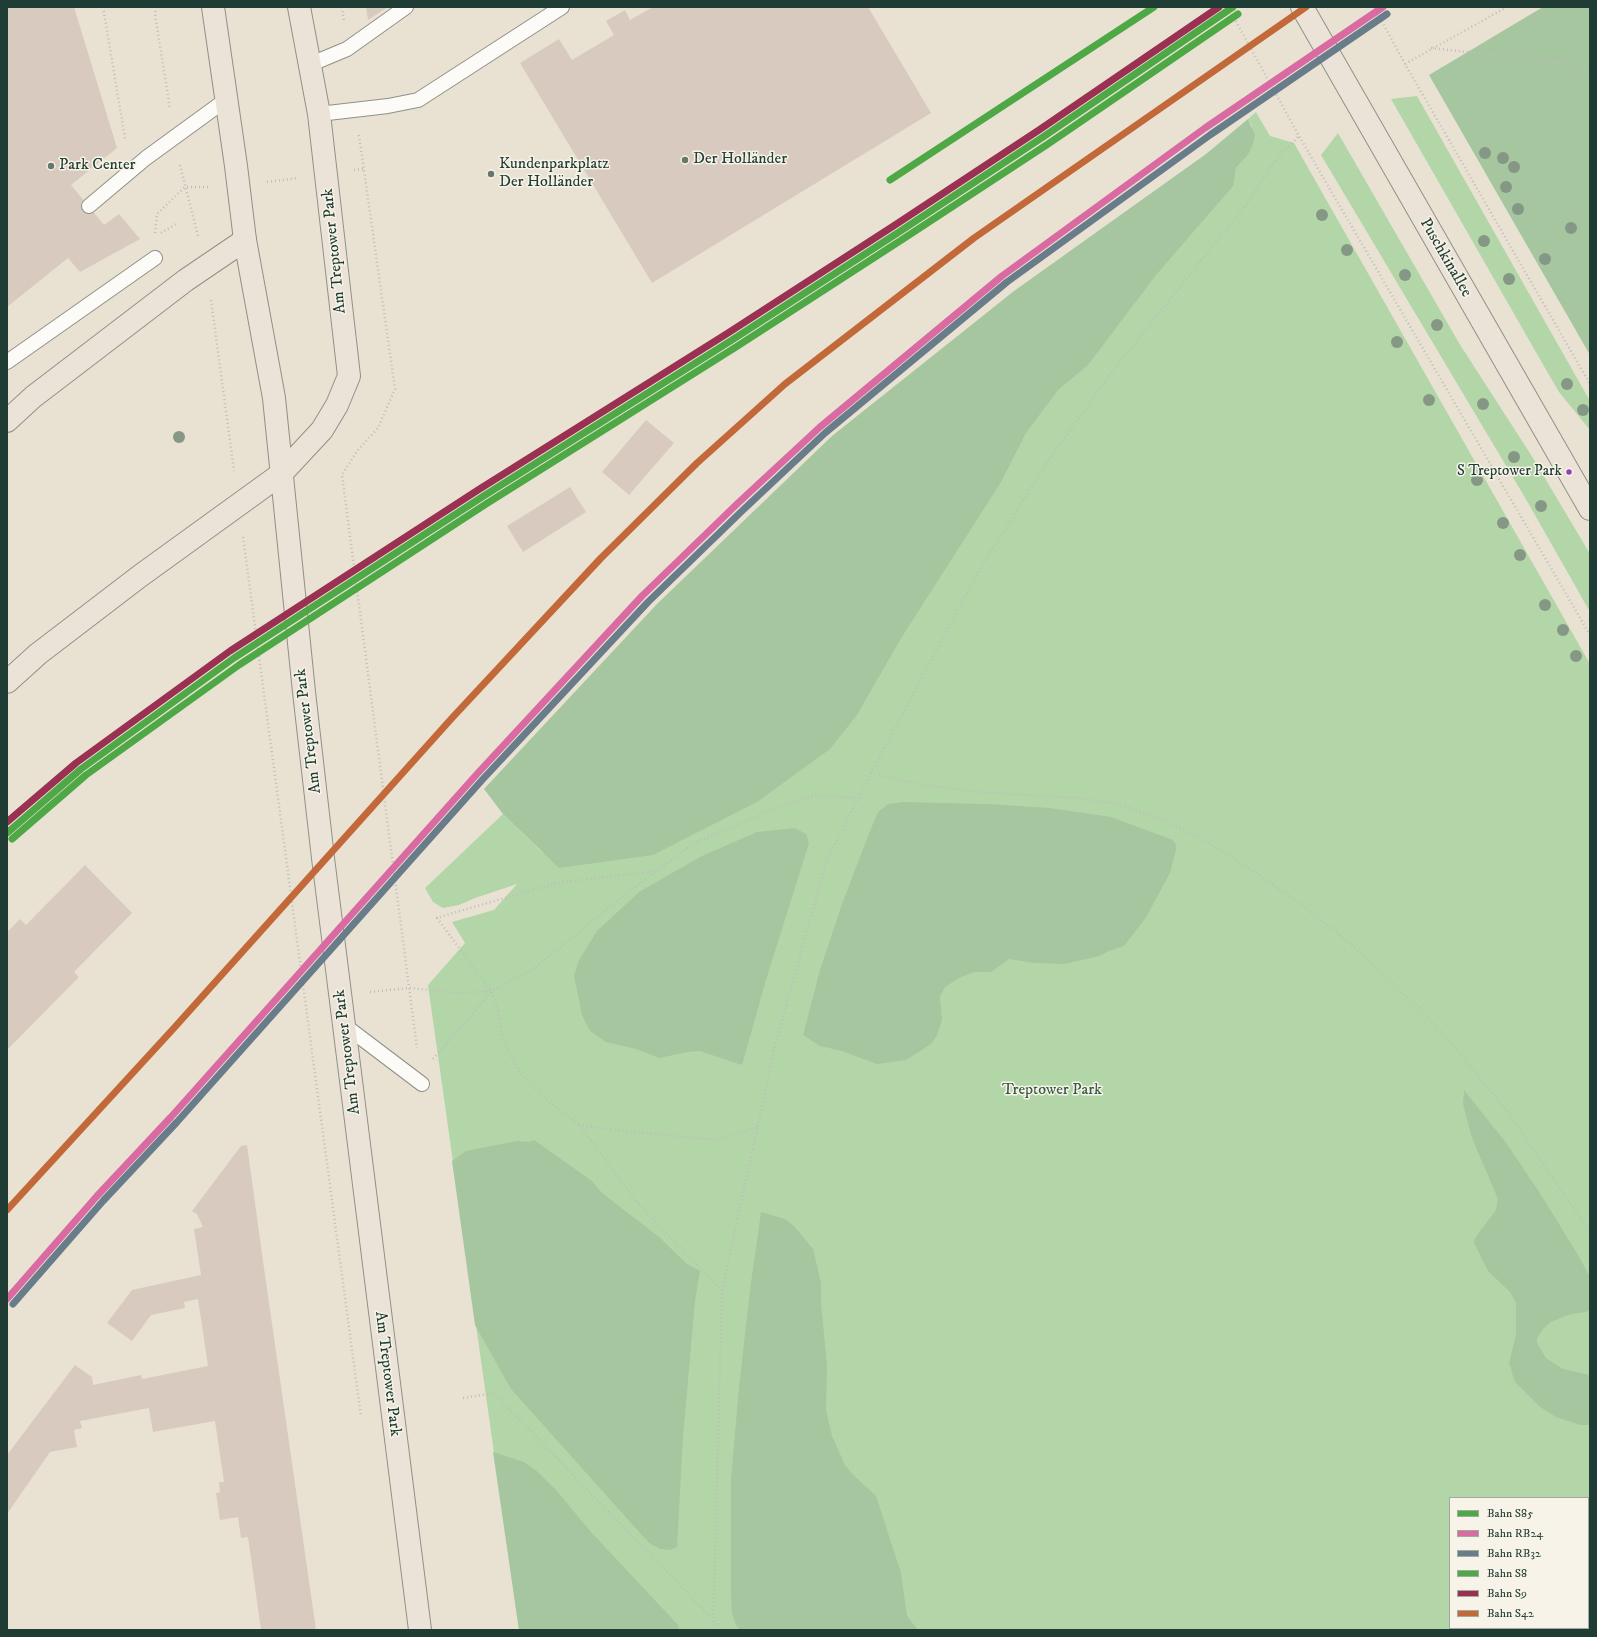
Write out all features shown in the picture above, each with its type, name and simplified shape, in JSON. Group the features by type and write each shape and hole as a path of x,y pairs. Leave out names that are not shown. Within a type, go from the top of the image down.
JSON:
{"main road":[{"name":"Am Treptower Park","path":"213,7 239,186 245,240 274,398 306,708 420,1630"},
{"name":"Am Treptower Park","path":"281,474 322,430 337,405 349,376 319,114 311,64 299,7"},
{"name":"Puschkinallee","path":"1302,7 1590,509"},
{"path":"7,421 33,397 176,288 245,240"},
{"path":"7,682 38,654 140,576 281,474"}],"lane":[{"path":"311,64 347,49 406,7"},
{"path":"319,114 388,106 418,100 562,7"},
{"path":"89,206 146,158 226,99"},
{"path":"7,362 155,258"},
{"path":"344,1025 422,1079"}],"path":[{"path":"104,7 125,138 146,158"},
{"path":"156,7 155,14 174,138"},
{"path":"342,7 347,49"},
{"path":"1228,7 1299,136 1590,635"},
{"path":"1374,7 1405,64 1590,384"},
{"path":"1405,64 1431,48 1507,7"},
{"path":"1431,48 1564,63 1590,72"},
{"path":"355,110 395,389 378,428 357,451 342,475 422,1079"},
{"path":"713,1630 722,1291 775,1046 826,862 858,798 978,572 1049,459 1118,364 1245,206 1278,157 1299,136"},
{"path":"176,224 155,237 157,214 185,188 239,186 364,169"},
{"path":"185,188 196,227"},
{"path":"212,301 234,467"},
{"path":"248,570 362,1423"},
{"path":"871,774 918,784 978,792 1077,798 1119,804 1163,820 1207,842 1244,865 1297,901 1338,933 1423,1012 1453,1045 1507,1111 1590,1232"},
{"path":"409,988 458,993 491,991 532,970 625,895 694,843 772,810 814,795 858,798"},
{"path":"658,870 556,883 436,918 491,991 498,1010 502,1037 519,1072 546,1099 579,1125 635,1200 722,1291"},
{"path":"422,1079 491,991"},
{"path":"579,1125 719,1140 758,1127"},
{"path":"463,1398 494,1393 714,1622 724,1630"}],"green space":[{"path":"1543,7 1590,7 1590,355 1429,75"},
{"path":"1417,96 1590,401 1590,430 1559,392 1391,99"},
{"name":"Treptower Park","path":"1256,112 1270,136 1294,143 1590,664 1590,1630 519,1630 428,985 465,943 452,922 494,910 517,884 459,905 443,908 433,902 425,888 503,814 543,853 1234,185 1236,168 1248,155 1252,126 1248,119"},
{"path":"1248,119 1255,135 1248,155 1236,168 1234,185 1156,275 1088,365 1058,390 1026,433 1001,482 900,640 857,715 830,749 757,802 653,855 559,868 503,814 484,789 657,604 832,436 1014,291 1206,154"},
{"path":"1338,133 1459,343 1533,458 1590,554 1590,612 1527,501 1321,155"},
{"path":"903,802 987,804 1050,808 1111,817 1173,840 1176,845 1176,850 1170,873 1145,919 1124,946 1099,956 1065,964 1034,963 1009,959 991,972 974,972 959,978 945,987 940,997 942,1020 937,1035 931,1044 906,1060 877,1064 842,1051 820,1046 803,1035 820,970 842,904 878,812 888,804"},
{"path":"795,828 806,834 809,843 766,980 742,1065 700,1051 659,1058 636,1049 606,1042 590,1031 582,1015 574,976 579,960 597,931 639,892 702,856 757,832"},
{"path":"1464,1090 1507,1144 1543,1198 1590,1277 1590,1311 1568,1315 1551,1322 1544,1328 1537,1338 1537,1343 1546,1358 1563,1369 1590,1375 1590,1425 1580,1425 1556,1417 1540,1407 1515,1382 1509,1363 1516,1335 1516,1303 1510,1292 1488,1271 1474,1243 1475,1238 1496,1210 1498,1199 1472,1138 1463,1104"},
{"path":"534,1140 592,1181 602,1193 659,1237 687,1264 700,1271 695,1301 683,1437 677,1547 670,1550 660,1549 649,1543 511,1389 475,1325 452,1161 466,1151 517,1141 529,1142"},
{"path":"761,1212 785,1219 794,1226 813,1249 821,1283 821,1303 827,1366 826,1410 832,1436 845,1465 852,1474 876,1496 901,1573 907,1616 918,1630 740,1630 736,1625 732,1613 731,1595 731,1479 739,1387"},
{"path":"493,1452 524,1462 538,1472 556,1490 591,1532 679,1626 679,1630 519,1630"}],"building":[{"name":"Park Center","path":"7,7 74,7 117,148 71,185 104,225 119,214 140,239 80,272 68,258 7,307"},
{"path":"366,7 388,7 368,20"},
{"name":"Der Holländer","path":"653,7 868,7 931,113 652,283 520,63 559,39 572,60 614,35 606,21 625,10 630,20"},
{"path":"646,420 674,443 629,495 602,472"},
{"path":"570,487 586,512 523,552 507,526"},
{"path":"85,865 132,913 74,972 79,977 7,1050 7,932 20,919 26,925"},
{"path":"247,1145 316,1630 261,1630 248,1537 241,1538 238,1517 220,1520 216,1493 220,1492 219,1482 224,1482 215,1421 153,1432 149,1408 80,1421 82,1428 74,1430 77,1447 50,1452 7,1514 7,1455 75,1365 92,1377 93,1385 141,1375 142,1379 208,1366 198,1299 184,1302 185,1308 151,1315 132,1341 107,1323 132,1290 201,1275 194,1229 203,1227 197,1214 192,1211 241,1146"}],"rail line":[{"name":"S85","path":"890,180 1154,7"},
{"name":"S9","path":"7,822 76,763 230,651 478,490 728,333 895,225 1039,130 1219,7"},
{"name":"S85","path":"7,833 81,769 234,658 482,497 732,340 899,232 1043,137 1233,7"},
{"name":"S42","path":"7,1210 174,1028 452,718 601,558 697,463 785,384 974,238 1306,7"},
{"name":"RB24","path":"7,1299 97,1196 171,1117 477,774 642,596 737,504 820,427 1002,276 1205,128 1383,7"},
{"name":"S8","path":"12,839 86,775 239,665 486,504 736,347 903,239 1048,144 1238,14"},
{"name":"RB32","path":"13,1304 103,1201 177,1122 483,779 648,602 825,433 1007,282 1210,135 1387,14"}],"place":[{"name":"Der Holländer","path":"685,160"},
{"name":"Park Center","path":"51,166"},
{"name":"Kundenparkplatz Der Holländer","path":"491,174"},
{"name":"S Treptower Park","path":"1569,472"}]}
